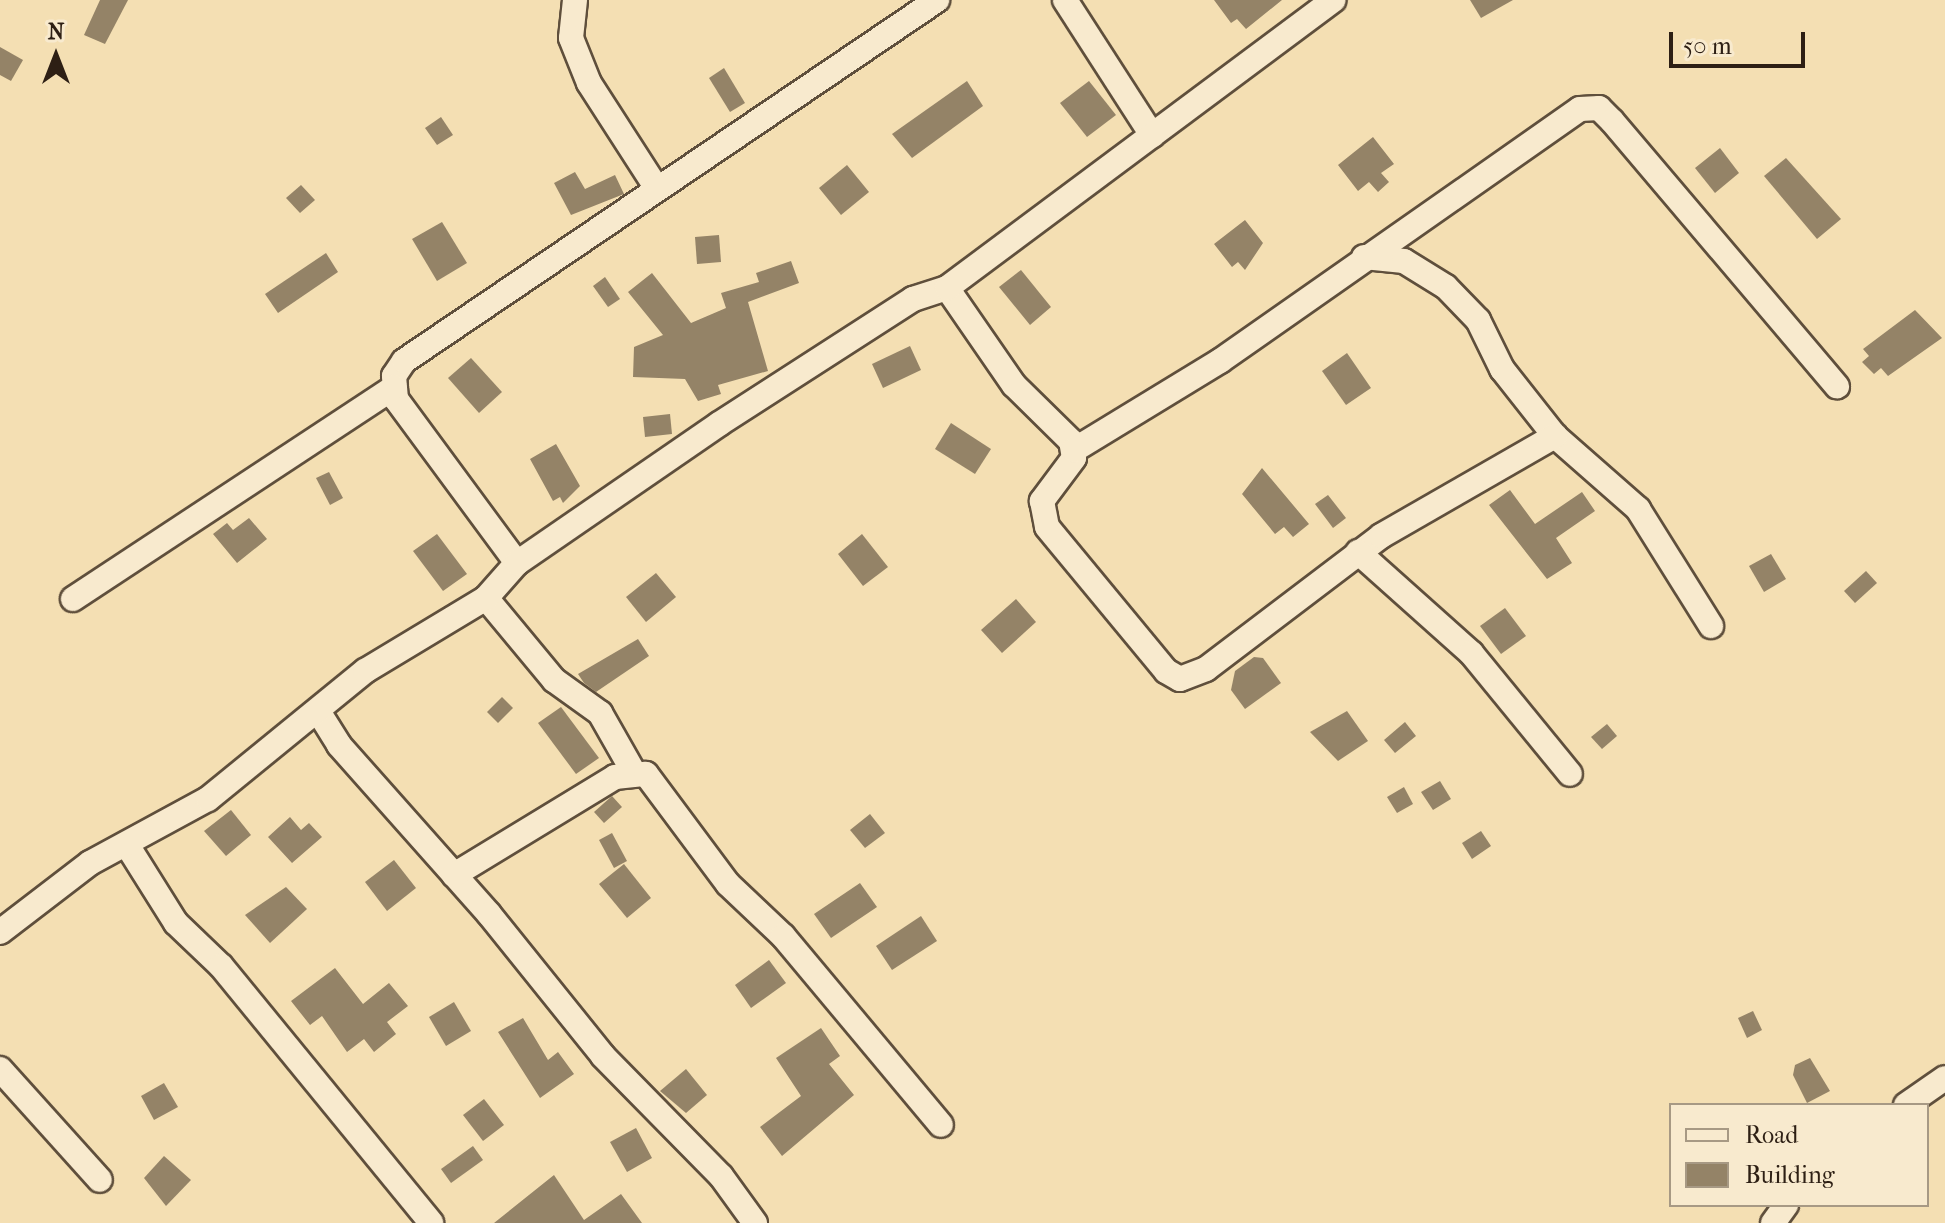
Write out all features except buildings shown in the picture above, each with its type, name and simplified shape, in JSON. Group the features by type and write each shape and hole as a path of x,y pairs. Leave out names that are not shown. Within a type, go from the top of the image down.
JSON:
{"street":[{"path":"575,0 571,38 589,83 656,187"},
{"path":"73,599 394,387 404,361 656,187 937,0"},
{"path":"1065,0 1152,135"},
{"path":"0,932 90,863 208,799 365,671 486,598 517,563 892,312 947,288 1333,0"},
{"path":"1555,436 1358,552 1189,679 1173,677 1047,527 1042,501 1074,450 1220,361 1364,257 1580,109 1599,108 1837,386"},
{"path":"1364,257 1404,261 1446,287 1478,320 1502,369 1555,436 1638,509 1711,626"},
{"path":"947,288 1014,385 1074,450"},
{"path":"394,387 415,432 517,563"},
{"path":"1358,552 1471,653 1570,774"},
{"path":"486,598 554,680 600,713 633,771"},
{"path":"318,711 339,745 454,875 603,1056 721,1176 755,1223"},
{"path":"454,875 633,771 646,774 728,884 783,936 941,1125"},
{"path":"127,845 176,923 221,966 431,1223"},
{"path":"0,1069 100,1180"},
{"path":"1909,1103 1945,1078"}]}
